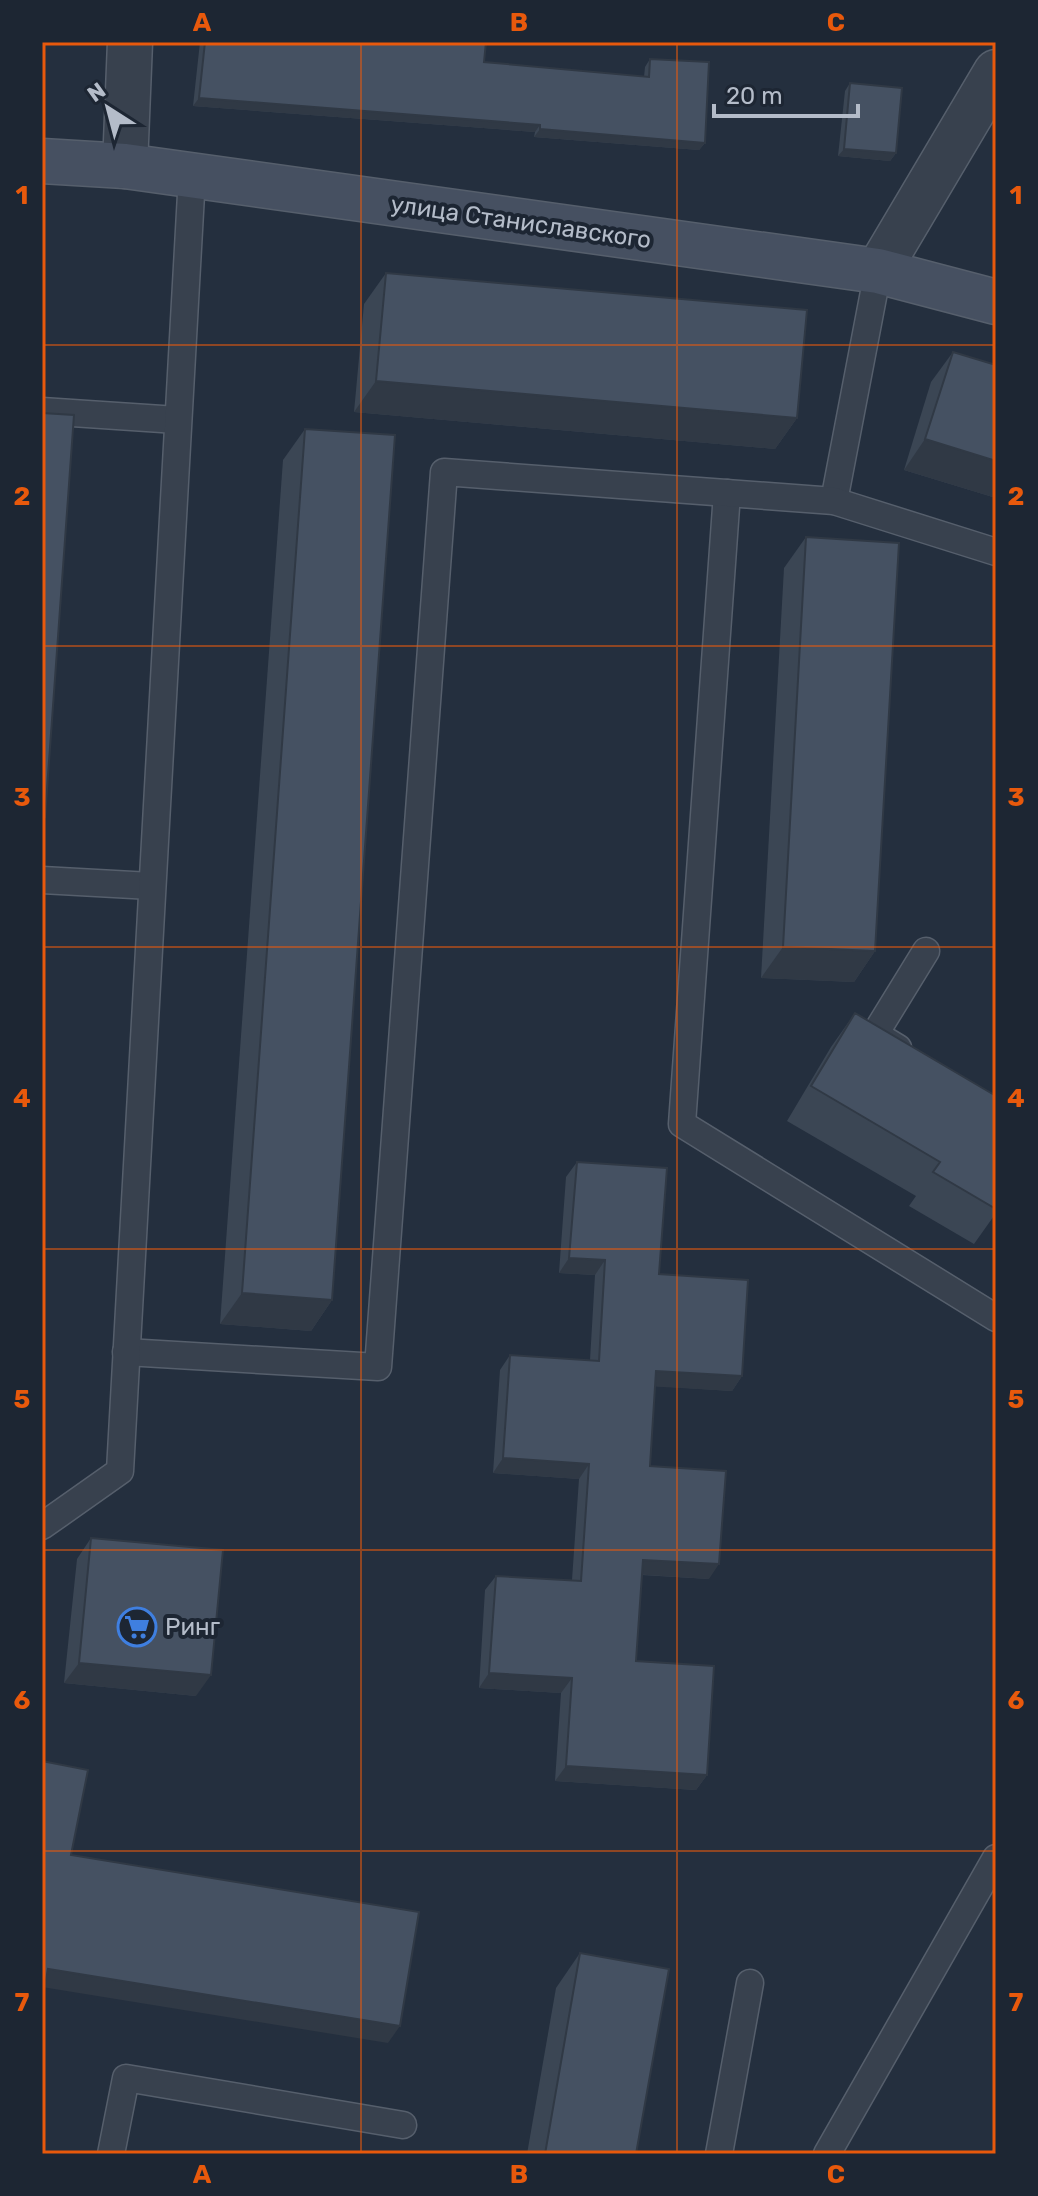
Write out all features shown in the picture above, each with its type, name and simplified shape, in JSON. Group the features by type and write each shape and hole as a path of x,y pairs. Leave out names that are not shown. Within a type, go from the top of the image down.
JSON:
{"main road":[{"name":"улица Станиславского","path":"42,161 125,166 878,271 996,302"}],"street":[{"path":"125,166 130,42"},
{"path":"878,271 996,72"}],"lane":[{"path":"42,1526 120,1471 192,176"},
{"path":"834,501 878,271"},
{"path":"42,411 177,420"},
{"path":"126,1352 378,1367 444,472 834,501 996,552"},
{"path":"727,493 682,1124 996,1318"},
{"path":"42,880 151,886"},
{"path":"915,1059 875,1034 926,951"},
{"path":"827,2154 996,1858"},
{"path":"719,2154 750,1983"},
{"path":"111,2154 126,2078 403,2125"}],"building":[{"path":"205,42 486,42 484,62 649,77 650,59 709,62 705,143 540,129 540,125 199,98"},
{"path":"850,83 902,88 896,153 844,149"},
{"path":"386,273 807,310 797,418 376,381"},
{"path":"953,352 996,365 996,461 925,439"},
{"path":"42,413 74,415 45,817 42,816"},
{"path":"305,429 395,435 332,1300 242,1293"},
{"path":"806,537 899,543 875,951 783,947"},
{"path":"855,1013 996,1096 996,1209 933,1172 940,1162 811,1086"},
{"path":"577,1162 667,1168 659,1274 748,1280 742,1376 656,1371 650,1466 726,1471 719,1564 643,1560 636,1661 714,1666 707,1775 566,1766 572,1678 489,1673 496,1576 581,1581 589,1464 503,1458 510,1355 599,1361 605,1260 569,1258"},
{"name":"Ринг","path":"91,1538 223,1550 211,1675 79,1663"},
{"path":"42,1761 88,1770 71,1855 419,1912 400,2026 48,1969 42,2001"},
{"path":"580,1953 669,1969 636,2154 545,2154"}],"place":[{"name":"Ринг","path":"137,1627"}]}
